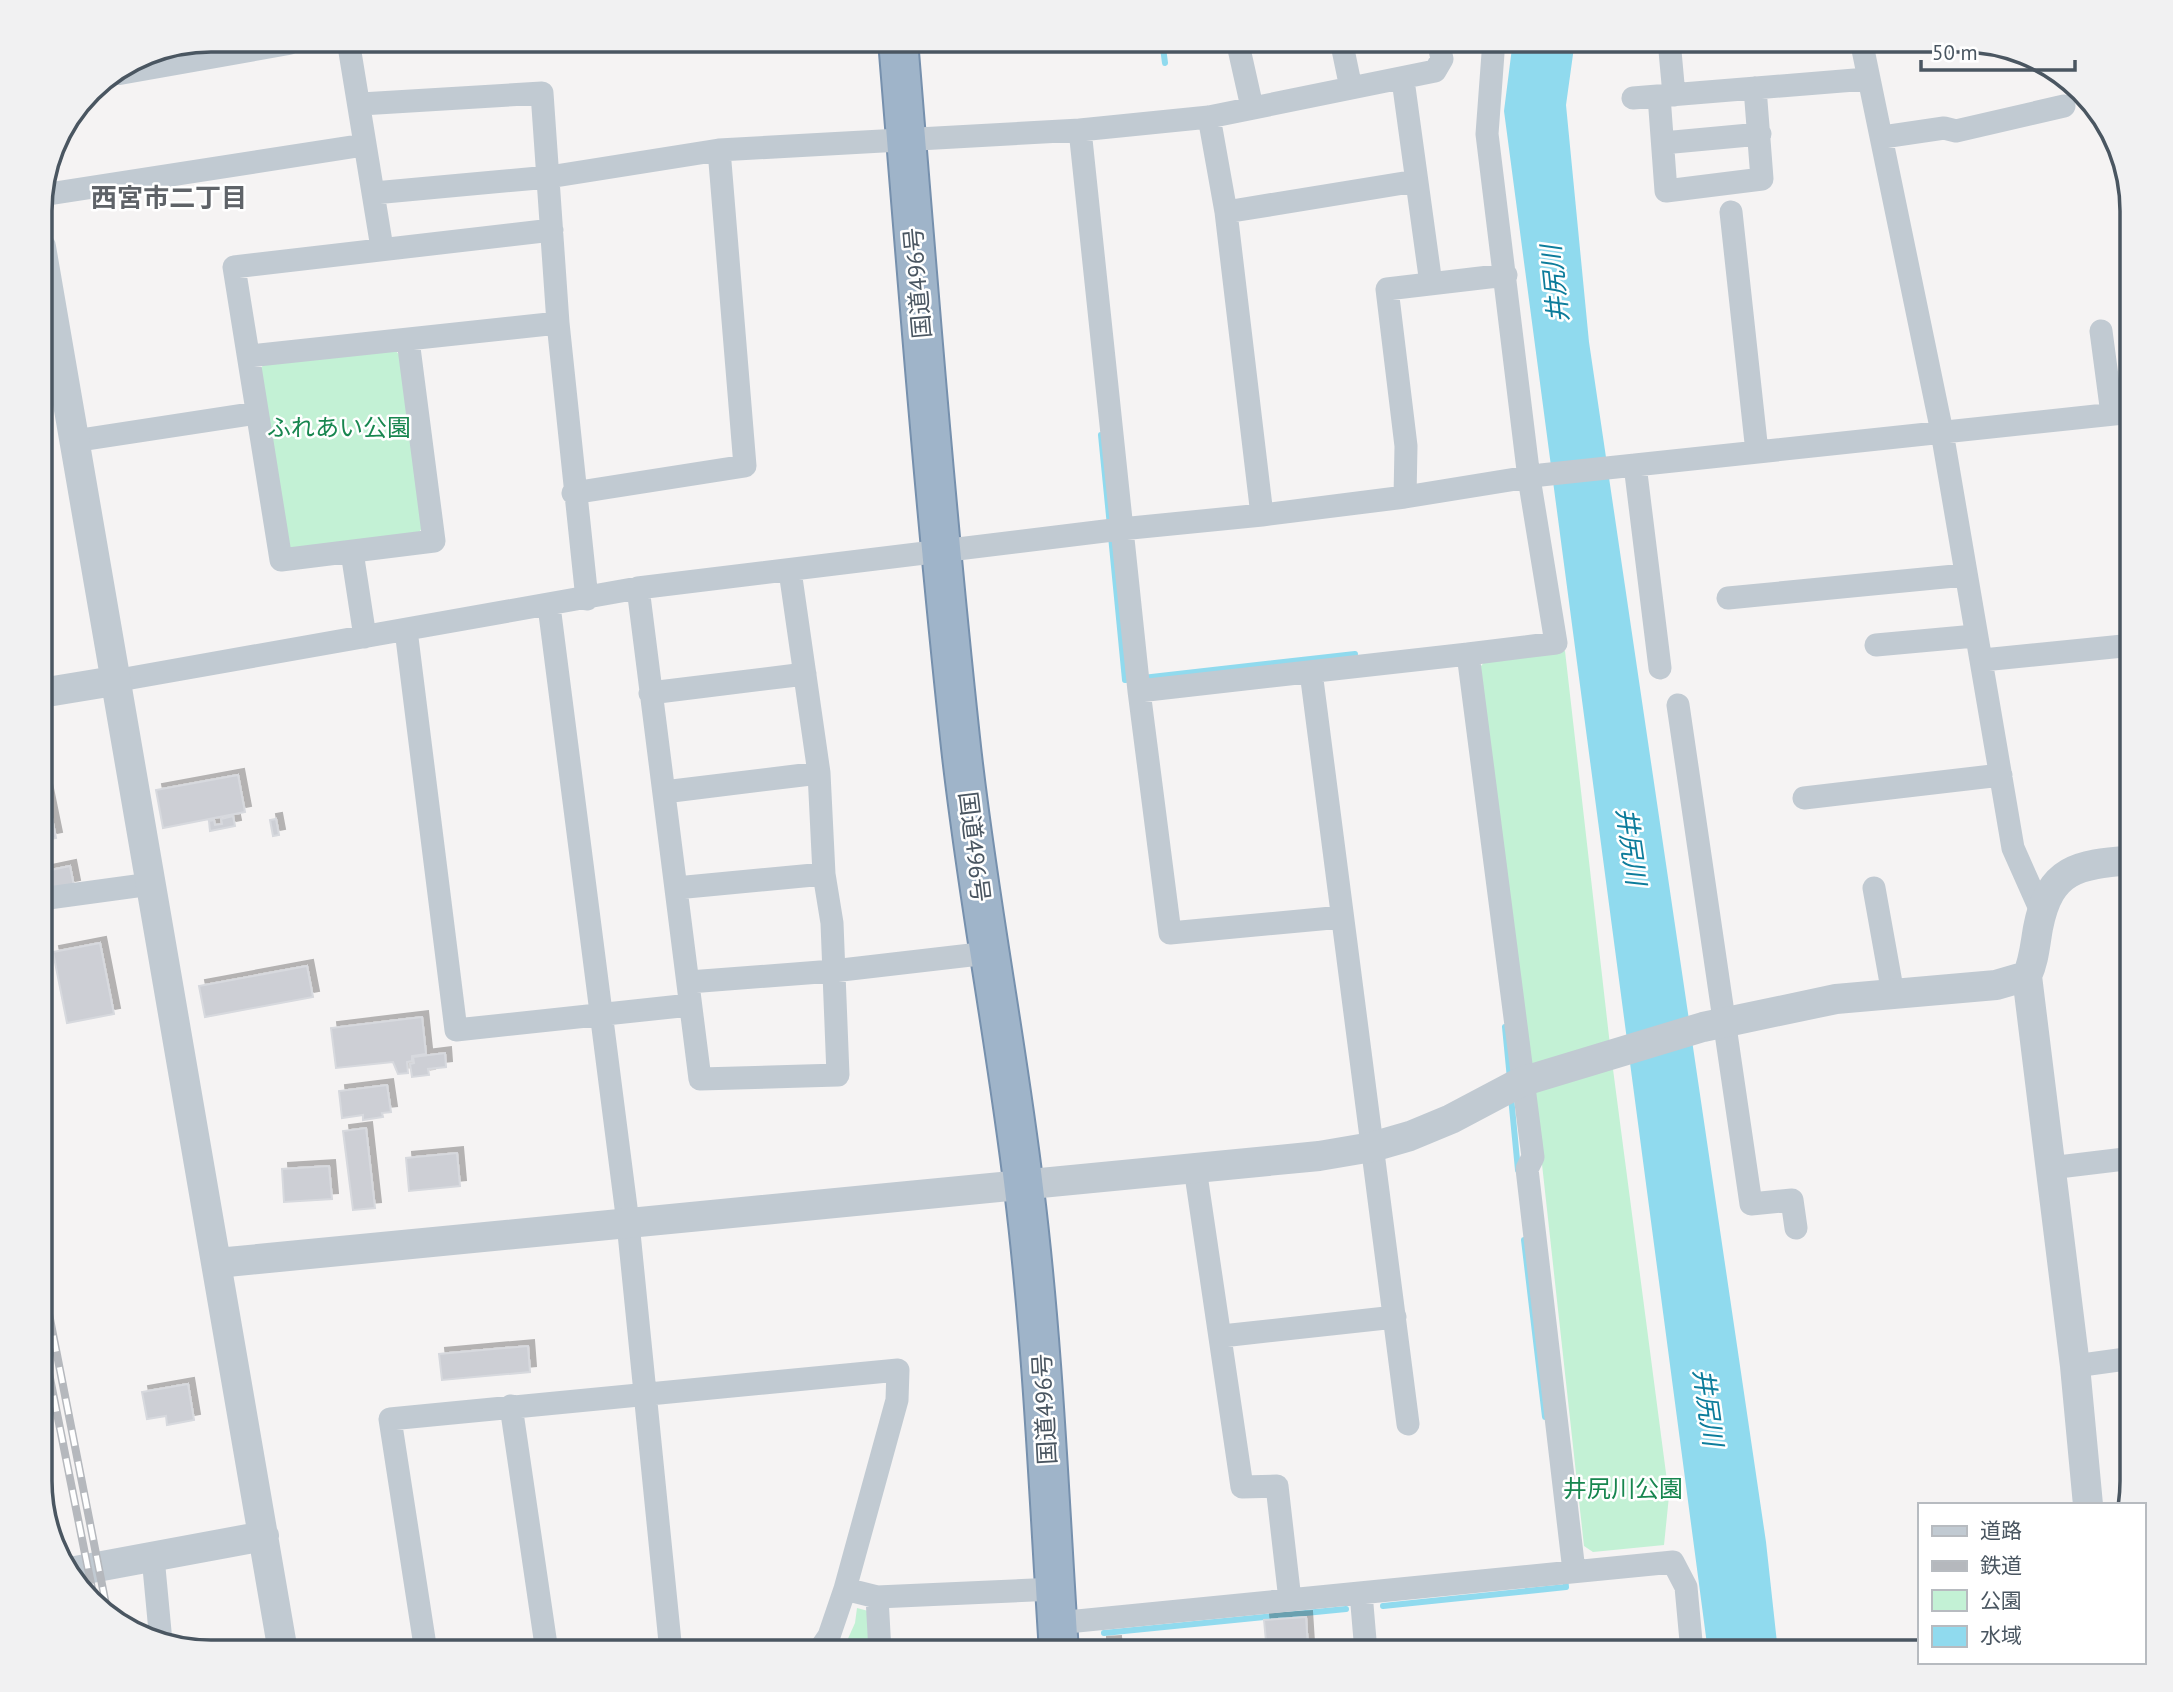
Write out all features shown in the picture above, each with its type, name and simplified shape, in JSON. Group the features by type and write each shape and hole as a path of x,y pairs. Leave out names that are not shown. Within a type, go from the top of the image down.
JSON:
{"highway":[{"name":"国道496号","path":"899,52 929,428 960,740 988,953 1024,1185 1042,1348 1057,1621"}],"street":[{"path":"153,64 220,52"},
{"path":"350,52 361,104 364,145 382,248"},
{"path":"1240,52 1252,107"},
{"path":"1344,52 1351,88"},
{"path":"374,193 549,177 719,150 1080,130 1209,117 1403,80 1435,71 1442,60 1440,52"},
{"path":"1139,691 1556,643 1487,134 1493,52"},
{"path":"1669,52 1663,144 1666,191 1762,179 1755,88"},
{"path":"1863,52 1867,79 1883,136 1942,432 2013,848 2041,911"},
{"path":"1633,98 1867,79"},
{"path":"1403,80 1431,284"},
{"path":"361,104 542,93 573,493 587,599"},
{"path":"1883,136 1944,128 1956,131 2064,106"},
{"path":"1209,117 1226,212 1262,515"},
{"path":"1080,130 1139,691 1170,933 1342,917"},
{"path":"1663,144 1760,134"},
{"path":"54,193 364,145"},
{"path":"573,493 745,466 719,150"},
{"path":"1226,212 1416,181"},
{"path":"1731,212 1756,452"},
{"path":"408,340 434,541 281,561 234,267 552,230"},
{"path":"1405,497 1406,446 1387,289 1506,275"},
{"path":"248,356 558,323"},
{"path":"2101,331 2120,405"},
{"path":"53,381 74,440 281,1640"},
{"path":"74,440 256,413"},
{"path":"53,691 548,606 638,588 1121,529 1262,515 1631,465 2120,413"},
{"path":"1631,465 1660,668"},
{"path":"352,552 366,637"},
{"path":"638,588 700,1079 838,1075 832,923 824,874 818,773 790,571"},
{"path":"1728,598 1965,575"},
{"path":"548,606 628,1223 670,1640"},
{"path":"406,630 456,1030 600,1016 690,994 833,971 988,953"},
{"path":"1876,645 1975,636"},
{"path":"1983,660 2120,646"},
{"path":"1468,654 1521,1082 1533,1157 1527,1169 1574,1571"},
{"path":"1311,672 1408,1424"},
{"path":"650,693 805,674"},
{"path":"1678,705 1715,1025 1751,1204 1792,1200 1797,1228"},
{"path":"664,792 818,773"},
{"path":"1804,798 2001,775"},
{"path":"2088,1503 2075,1366 2027,976 2032,966 2041,911 2060,880 2073,869 2120,862"},
{"path":"676,888 824,874"},
{"path":"53,897 151,884"},
{"path":"1874,888 1893,994"},
{"path":"217,1263 1319,1156 1371,1147 1451,1119 1521,1082 1715,1025 1836,999 2012,983 2027,976"},
{"path":"2050,1168 2120,1160"},
{"path":"1195,1168 1222,1336 1242,1487 1277,1486 1290,1600"},
{"path":"1222,1336 1395,1317"},
{"path":"2075,1366 2120,1360"},
{"path":"424,1640 390,1419 898,1370 897,1400 845,1589 826,1640"},
{"path":"512,1406 545,1640"},
{"path":"80,1570 264,1536"},
{"path":"153,1557 160,1631"},
{"path":"845,1589 877,1597 1057,1621 1673,1562 1686,1587 1691,1640"},
{"path":"1361,1593 1365,1640"},
{"path":"877,1597 879,1640"}],"green space":[{"name":"ふれあい公園","path":"395,350 402,358 422,528 417,535 287,552 259,371 264,364"},
{"name":"井尻川公園","path":"1565,651 1611,1054 1669,1496 1664,1545 1593,1552 1584,1546 1529,1046 1478,670 1485,661"},
{"path":"857,1608 872,1612 874,1640 847,1640 855,1623"}],"water":[{"name":"井尻川","path":"1511,52 1573,52 1566,105 1589,342 1766,1542 1777,1640 1706,1640 1504,111"}],"building":[{"path":"238,775 245,812 163,828 156,790"},
{"path":"233,816 235,826 210,831 209,821 214,820 215,825 222,824 221,819"},
{"path":"276,819 279,835 273,836 270,820"},
{"path":"70,866 74,886 53,890 53,870"},
{"path":"100,943 114,1014 67,1023 53,952"},
{"path":"307,966 313,997 205,1017 199,986"},
{"path":"422,1017 426,1054 412,1056 412,1061 407,1062 408,1073 398,1074 393,1062 336,1068 331,1028"},
{"path":"445,1053 446,1067 428,1069 429,1075 412,1077 410,1064 414,1063 413,1057"},
{"path":"387,1085 391,1112 382,1113 383,1117 363,1120 363,1115 342,1118 339,1091"},
{"path":"366,1128 375,1208 353,1210 343,1131"},
{"path":"457,1153 460,1186 409,1191 406,1158"},
{"path":"329,1166 332,1199 284,1202 282,1169"},
{"path":"528,1346 530,1372 442,1380 439,1354"},
{"path":"188,1384 194,1420 167,1425 166,1416 147,1419 142,1392"},
{"path":"1306,1617 1307,1640 1266,1640 1264,1620"}],"waterway":[{"path":"1164,52 1165,63"},
{"path":"1101,435 1110,526"},
{"path":"1111,536 1125,680 1355,654"},
{"path":"1505,1027 1510,1079"},
{"path":"1511,1097 1518,1170"},
{"path":"1524,1240 1545,1417"},
{"path":"1383,1606 1566,1587 1565,1577"},
{"path":"1104,1633 1346,1609"}],"railway":[{"path":"53,1334 105,1598"},
{"path":"53,1393 91,1584"}],"district":[{"name":"西宮市二丁目","path":"169,198"}]}
